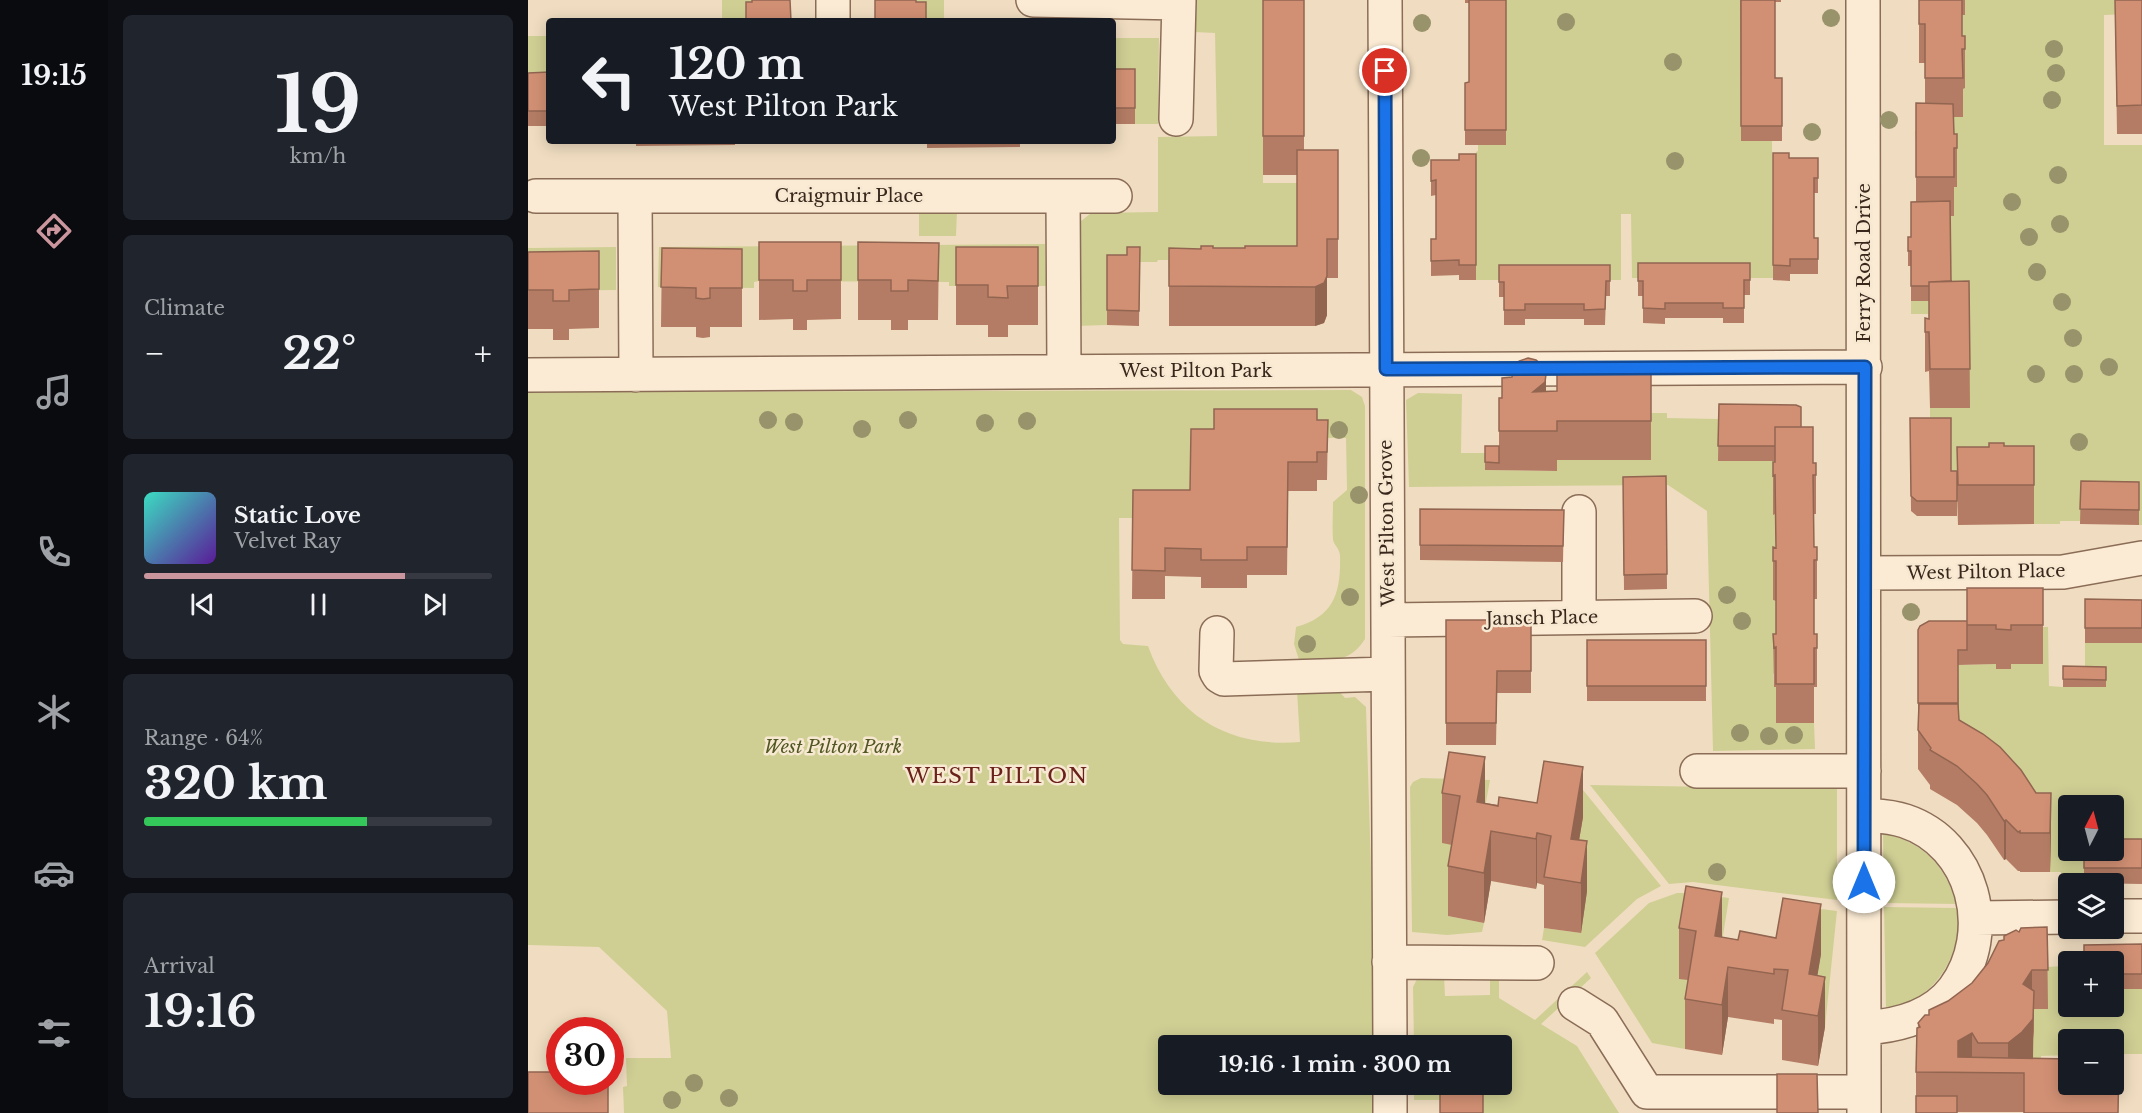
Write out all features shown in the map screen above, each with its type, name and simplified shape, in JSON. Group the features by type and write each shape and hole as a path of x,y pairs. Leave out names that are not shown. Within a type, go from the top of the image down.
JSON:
{"street":[{"path":"833,0 833,18"},
{"path":"1033,0 1179,2 1186,84 1176,119"},
{"name":"West Pilton Grove","path":"1385,0 1390,1035"},
{"name":"Ferry Road Drive","path":"1863,0 1864,1103"},
{"name":"Craigmuir Place","path":"536,196 1115,196"},
{"path":"635,196 636,375"},
{"path":"1063,196 1064,371"},
{"name":"West Pilton Park","path":"528,375 1865,367"},
{"path":"1579,512 1579,617"},
{"name":"West Pilton Place","path":"1864,573 2063,572 2142,558"},
{"name":"Jansch Place","path":"1388,620 1695,616"},
{"path":"1217,633 1216,671 1224,679 1388,674"},
{"path":"1697,771 1864,771"},
{"path":"1864,815 1886,816 1906,821 1926,831 1943,844 1968,879 1976,918 1971,956 1953,989 1942,1000 1914,1018 1898,1024 1864,1028"},
{"path":"2124,916 2142,916"},
{"path":"1976,918 2058,917"},
{"path":"1389,962 1537,963"},
{"path":"1575,1004 1602,1021 1647,1092 1864,1103"},
{"path":"1390,1095 1390,1113"}],"green space":[{"path":"722,0 752,0 750,18 722,18"},
{"path":"917,0 944,0 944,18 916,17"},
{"path":"1193,0 1263,0 1263,183 1297,183 1297,285 1169,287 1168,260 1127,262 1107,270 1107,325 1076,326 1077,229 1080,222 1091,213 1158,212 1158,137 1217,136 1215,33 1194,32"},
{"path":"1506,0 1740,0 1741,141 1772,141 1773,278 1632,278 1631,214 1621,214 1621,280 1476,280 1476,152 1478,145 1506,145"},
{"path":"1962,0 2131,0 2131,14 2104,15 2104,145 2142,145 2142,525 2139,525 2139,497 2080,521 2034,524 2034,485 2004,485 2004,483 1951,486 1930,421 1930,408 1970,408 1929,321 1928,314 1911,314 1911,301 1950,301 1950,216 1954,187 1957,187 1953,143 1916,143 1915,131 1925,130 1965,88 1965,76 1962,75"},
{"path":"528,36 546,36 546,87 528,88"},
{"path":"1116,38 1159,38 1158,124 1135,124 1135,85 1116,84"},
{"path":"919,212 957,212 956,236 919,236"},
{"path":"1045,244 1046,286 949,286 949,282 759,281 754,282 754,288 658,287 659,247"},
{"path":"616,247 616,290 528,291 528,248"},
{"name":"West Pilton Park","path":"1351,390 1362,397 1365,406 1365,639 1358,648 1344,658 1336,660 1299,660 1294,644 1296,627 1319,617 1327,610 1337,592 1340,556 1333,540 1333,502 1347,490 1346,438 1214,437 1190,518 1119,518 1120,640 1123,644 1148,646 1172,691 1206,722 1249,739 1300,742 1297,691 1337,689 1345,698 1355,697 1366,707 1373,932 1373,1035 1158,1035 1158,1095 1373,1095 1372,1113 624,1113 624,1087 627,1086 626,1058 671,1058 667,1011 599,947 528,945 528,392"},
{"path":"1418,393 1462,394 1461,453 1485,453 1485,470 1557,471 1557,460 1650,460 1651,413 1667,413 1667,418 1719,419 1776,461 1773,514 1775,514 1776,587 1773,587 1773,600 1776,601 1776,673 1773,674 1776,687 1777,723 1814,723 1815,749 1713,751 1707,511 1668,485 1409,487 1406,400"},
{"path":"2043,627 2048,627 2049,686 2063,687 2085,674 2085,643 2142,643 2142,854 2124,854 2124,795 2058,795 2058,861 2084,861 2084,873 2050,872 1918,732 1918,718 1958,665 1996,664 1997,669 2011,664 2043,664"},
{"path":"1421,778 1490,780 1485,808 1460,846 1448,916 1484,923 1482,932 1447,935 1412,932 1410,787 1413,782"},
{"path":"1579,785 1661,886 1637,899 1585,947 1542,940 1544,928 1581,933 1571,889"},
{"path":"1590,785 1837,789 1837,900 1693,882 1669,884"},
{"path":"1883,833 1910,843 1931,857 1946,877 1957,904 1884,903"},
{"path":"1677,893 1729,898 1722,942 1696,981 1685,1049 1652,1043 1595,953 1649,903"},
{"path":"1790,905 1837,911 1825,1027"},
{"path":"1884,907 1958,908 1956,943 1942,974 1919,997 1903,1005 1886,1009"},
{"path":"2058,966 2058,1017 2124,1017 2124,989 2142,989 2142,1054 2124,1054 2124,1029 2058,1029 2058,1055 2041,1056 2042,1097 2023,1023 2047,967"},
{"path":"1587,972 1591,978 1541,1024 1577,1046 1619,1113 1483,1113 1482,1100 1414,1100 1414,1095 1512,1095 1512,1035 1414,1035 1413,987 1419,975 1444,975 1445,996 1490,995 1490,978 1499,978 1499,998 1535,1020"}],"building":[{"path":"752,0 790,0 791,18 746,18 746,2 752,2"},
{"path":"875,0 926,2 926,18 875,18"},
{"path":"1263,0 1304,0 1304,136 1263,136"},
{"path":"1469,0 1506,0 1506,130 1465,130 1465,83 1469,82"},
{"path":"1741,0 1775,0 1775,78 1782,78 1782,126 1741,126"},
{"path":"1919,0 1962,0 1962,36 1965,36 1965,49 1962,49 1963,78 1925,78 1925,24 1919,24"},
{"path":"2115,0 2142,0 2142,105 2117,106"},
{"path":"1116,69 1135,69 1135,108 1116,108"},
{"path":"546,72 546,111 528,111 528,73"},
{"path":"1916,103 1953,104 1954,134 1957,134 1957,148 1954,148 1954,177 1916,177"},
{"path":"1297,150 1338,150 1338,239 1327,239 1327,276 1324,283 1315,287 1169,286 1169,248 1297,246"},
{"path":"1773,153 1789,153 1789,158 1818,158 1818,178 1814,178 1814,238 1818,238 1818,259 1790,259 1790,266 1773,265"},
{"path":"1459,154 1476,154 1476,265 1459,265 1459,260 1431,261 1431,239 1436,239 1436,180 1431,181 1431,160 1459,160"},
{"path":"1950,201 1951,281 1929,282 1929,286 1911,286 1911,251 1908,251 1908,237 1911,237 1911,202"},
{"path":"759,242 841,242 841,280 807,280 807,291 793,291 793,280 759,280"},
{"path":"858,242 939,243 938,281 908,280 908,291 891,291 891,280 858,280"},
{"path":"956,247 1038,247 1038,286 1007,286 1008,298 988,297 988,285 956,285"},
{"path":"1127,247 1140,247 1139,311 1107,310 1107,255 1127,255"},
{"path":"662,248 742,249 742,288 710,288 710,298 703,299 696,298 696,288 661,287"},
{"path":"599,251 599,289 569,290 569,301 553,301 553,290 528,290 528,252"},
{"path":"1638,263 1750,263 1750,280 1744,280 1744,308 1723,308 1723,303 1665,303 1665,309 1643,308 1643,281 1638,281"},
{"path":"1499,265 1610,265 1610,281 1606,281 1605,309 1584,310 1584,304 1525,304 1525,310 1504,310 1504,282 1499,282"},
{"path":"1969,281 1970,369 1930,369 1929,332 1925,332 1925,318 1929,319 1929,282"},
{"path":"1528,358 1536,360 1543,366 1546,374 1545,382 1533,392 1557,391 1557,374 1651,374 1651,421 1557,421 1557,431 1499,431 1499,398 1502,398 1502,378 1512,377 1519,361"},
{"path":"1719,404 1796,405 1801,407 1801,427 1775,427 1775,446 1718,446"},
{"path":"1214,409 1317,409 1317,420 1328,420 1327,452 1317,452 1317,462 1288,462 1287,547 1247,547 1247,560 1201,560 1201,549 1165,548 1165,571 1132,570 1133,490 1190,490 1191,429 1214,429"},
{"path":"1910,418 1951,418 1951,471 1957,471 1957,501 1917,501 1911,496"},
{"path":"1775,427 1813,427 1813,463 1816,463 1816,475 1813,475 1814,547 1817,547 1817,560 1814,560 1814,634 1817,634 1817,648 1814,648 1814,684 1776,684 1776,647 1774,648 1773,634 1776,634 1776,561 1773,561 1773,547 1776,548 1775,475 1773,476"},
{"path":"1989,443 2004,443 2004,446 2034,446 2034,485 1958,485 1957,447 1989,447"},
{"path":"1485,446 1499,446 1499,463 1485,462"},
{"path":"1666,476 1667,574 1624,575 1623,477"},
{"path":"2081,481 2139,482 2139,510 2080,509"},
{"path":"1420,509 1564,510 1563,546 1420,545"},
{"path":"1967,588 2043,588 2043,625 2011,625 2011,630 1996,629 1996,625 1967,625"},
{"path":"2085,599 2142,600 2142,628 2085,628"},
{"path":"1446,620 1531,620 1531,671 1497,671 1496,723 1446,723"},
{"path":"1929,621 1967,621 1967,650 1958,650 1958,703 1918,703 1918,630 1920,626"},
{"path":"1587,640 1706,640 1706,686 1587,686"},
{"path":"2063,666 2106,667 2106,680 2063,679"},
{"path":"1919,704 1958,704 1959,720 2000,747 2021,770 2036,793 2051,793 2050,833 2018,832 2006,820 2004,821 1977,784 1957,766 1930,750 1931,748 1918,730"},
{"path":"1449,752 1485,757 1477,802 1498,806 1499,797 1537,803 1544,761 1583,767 1571,839 1587,841 1581,883 1544,877 1551,836 1537,833 1536,839 1491,831 1484,873 1448,866 1460,796 1442,793"},
{"path":"2124,839 2142,839 2142,868 2084,868 2084,861 2124,861"},
{"path":"1686,886 1722,892 1715,936 1738,940 1740,931 1776,938 1783,898 1821,904 1809,974 1825,977 1818,1016 1782,1010 1788,970 1774,969 1774,974 1728,967 1722,1005 1685,999 1696,931 1679,928"},
{"path":"2047,927 2048,970 2032,970 2023,984 2034,991 2033,1019 2008,1043 1978,1043 1972,1033 1958,1041 1958,1057 2058,1059 2058,1095 2118,1095 2118,1113 2024,1113 2024,1073 1916,1072 1917,1028 1920,1027 1918,1023 1925,1015 1929,1015 1929,1010 1948,1001 1972,983 1988,963 1999,941 2004,940 2004,936 2016,930 2019,932 2021,928"},
{"path":"2142,944 2142,974 2124,974 2124,951 2084,951 2084,945"},
{"path":"528,1072 546,1072 546,1095 608,1095 608,1113 528,1113"},
{"path":"1777,1074 1817,1074 1818,1113 1777,1113"},
{"path":"1440,1095 1483,1095 1483,1113 1440,1113"},
{"path":"1916,1096 1957,1096 1957,1113 1916,1113"}],"district":[{"name":"WEST PILTON","path":"997,776"}],"route":[{"path":"1385,71 1386,369 1865,367 1864,882"}]}
